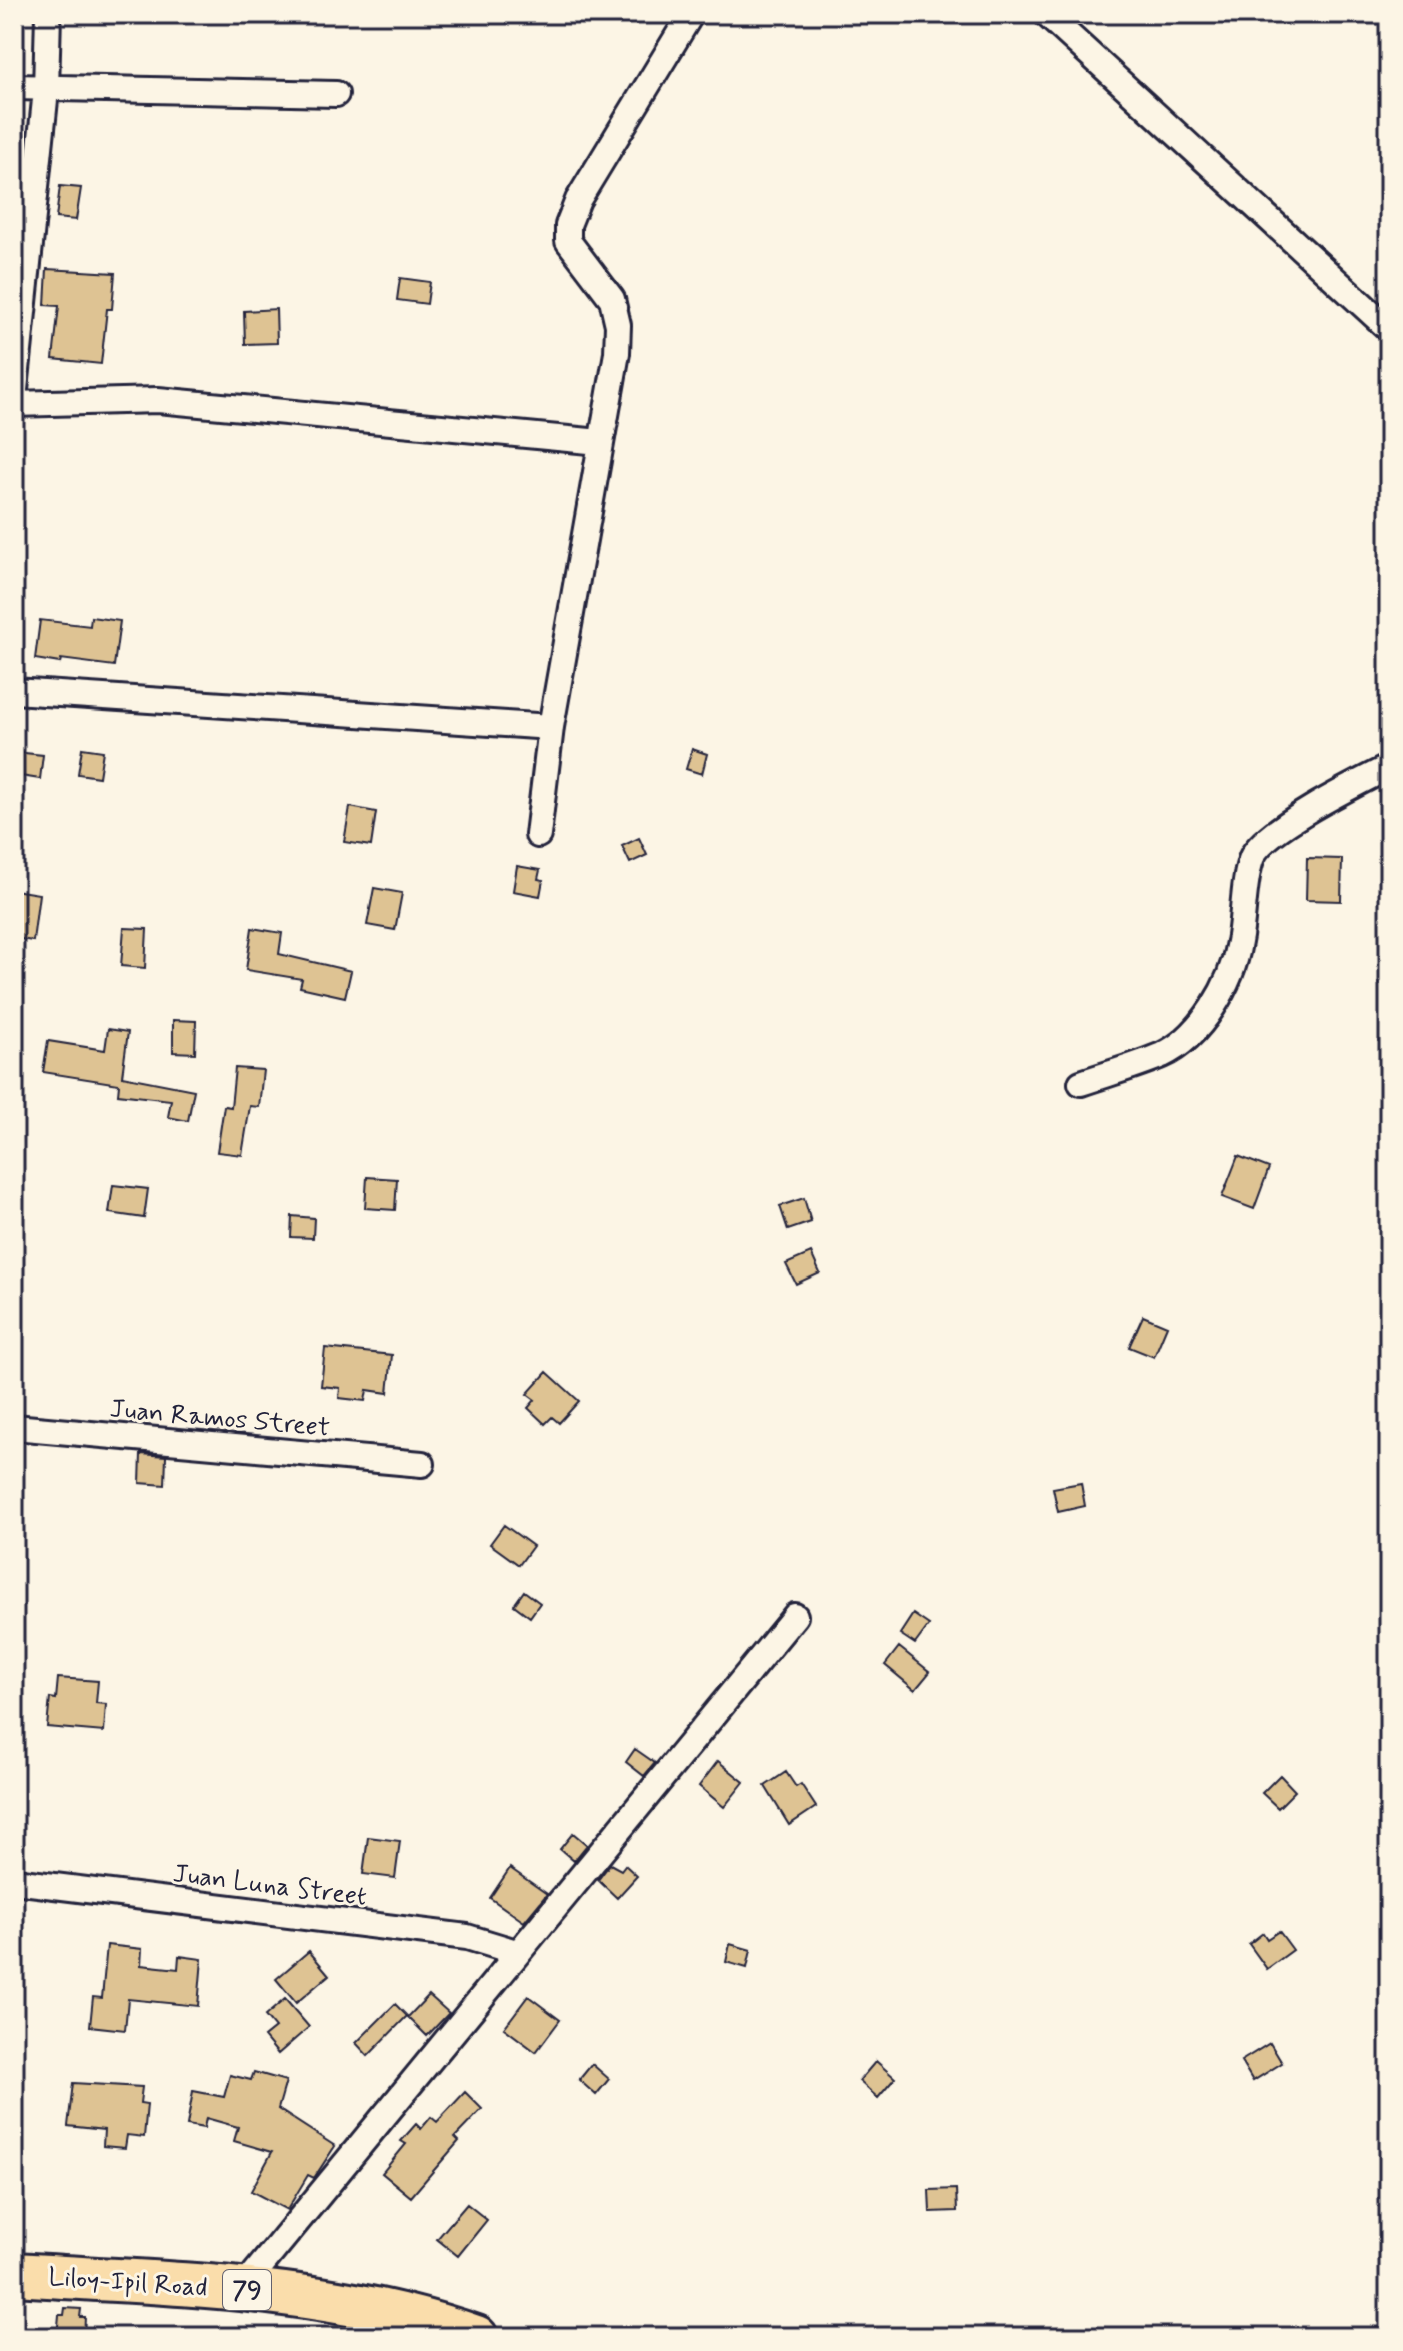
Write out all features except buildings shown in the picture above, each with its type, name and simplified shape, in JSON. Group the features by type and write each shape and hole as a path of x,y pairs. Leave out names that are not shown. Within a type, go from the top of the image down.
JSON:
{"highway":[{"name":"Liloy-Ipil Road","path":"14,2274 242,2289 397,2315 476,2337"}],"street":[{"path":"48,14 46,90 14,402 158,400 600,442"},
{"path":"538,835 551,727 617,353 618,325 612,299 568,241 568,225 578,200 691,14"},
{"path":"1046,14 1389,329"},
{"path":"14,87 336,94"},
{"path":"14,691 551,727"},
{"path":"1081,1083 1164,1054 1192,1032 1217,1004 1239,945 1252,856 1269,836 1389,767"},
{"name":"Juan Ramos Street","path":"14,1427 422,1464"},
{"path":"242,2289 795,1616"},
{"name":"Juan Luna Street","path":"14,1881 467,1937 516,1952"}]}
